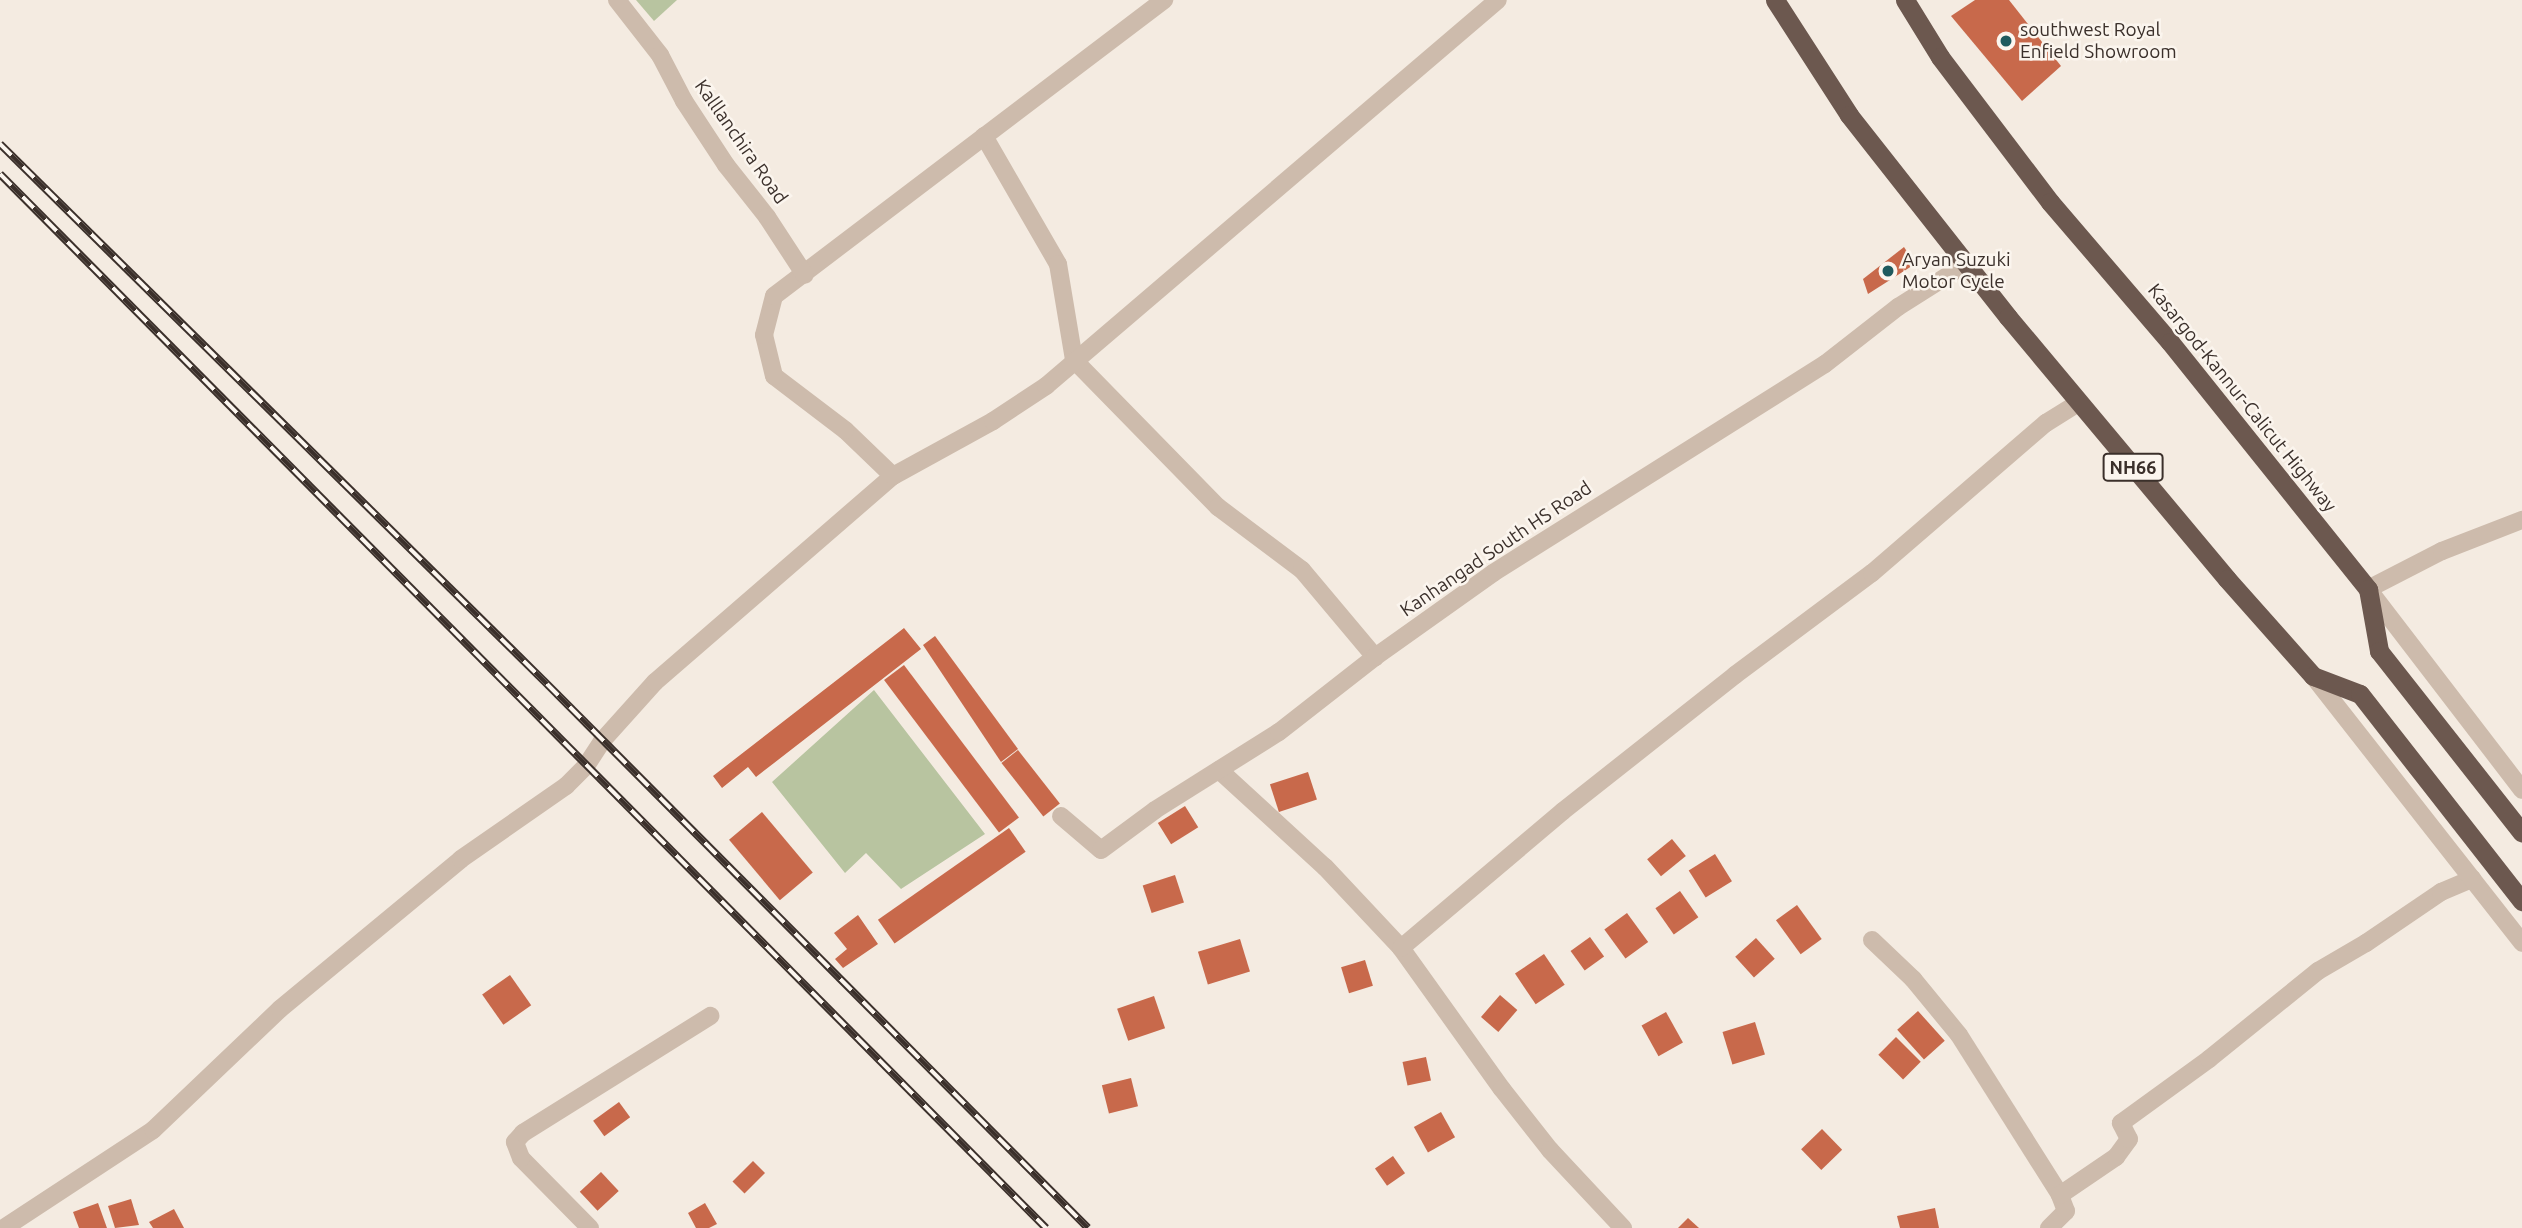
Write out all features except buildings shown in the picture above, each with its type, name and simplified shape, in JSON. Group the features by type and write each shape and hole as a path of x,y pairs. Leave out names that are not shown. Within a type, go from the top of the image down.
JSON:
{"highway":[{"name":"NH66","path":"1775,0 1849,115 2078,402 2227,579 2314,676 2360,694 2522,901"},
{"name":"Kasargod-Kannur-Calicut Highway","path":"1905,0 1940,57 2050,202 2170,342 2368,589 2379,651 2522,832"}],"street":[{"name":"Kalllanchira Road","path":"617,0 660,55 684,101 726,165 767,217 805,275"},
{"path":"893,476 845,430 774,376 764,334 774,296 1164,0"},
{"path":"4,1228 153,1130 290,1000 461,859 565,786 586,766 602,741 655,682 893,476 993,421 1046,386 1498,0"},
{"path":"984,136 1058,264 1074,360 1218,507 1302,570 1375,657"},
{"name":"Kanhangad South HS Road","path":"1061,816 1101,850 1279,732 1375,657 1493,573 1825,364 1898,307 1966,264"},
{"path":"1401,948 1563,811 1735,675 1872,573 2046,422 2078,402"},
{"path":"2522,520 2442,551 2368,589 2522,790"},
{"path":"2314,676 2522,943"},
{"path":"1219,770 1325,867 1401,948 1431,993 1526,1120 1623,1228"},
{"path":"2060,1195 2116,1157 2129,1139 2121,1123 2209,1059 2318,971 2366,943 2441,892 2472,879"},
{"path":"1872,940 1913,979 1959,1035 2060,1195 2066,1210 2053,1227"},
{"path":"590,1228 521,1158 515,1142 523,1133 709,1016"}],"green space":[{"path":"636,0 677,0 654,21"},
{"path":"874,690 985,834 901,889 866,853 845,873 772,782"}],"railway":[{"path":"0,144 547,684 1088,1228"},
{"path":"0,174 1046,1228"}],"place":[{"name":"southwest Royal Enfield Showroom","path":"2006,41"},
{"name":"Aryan Suzuki Motor Cycle","path":"1888,271"}]}
